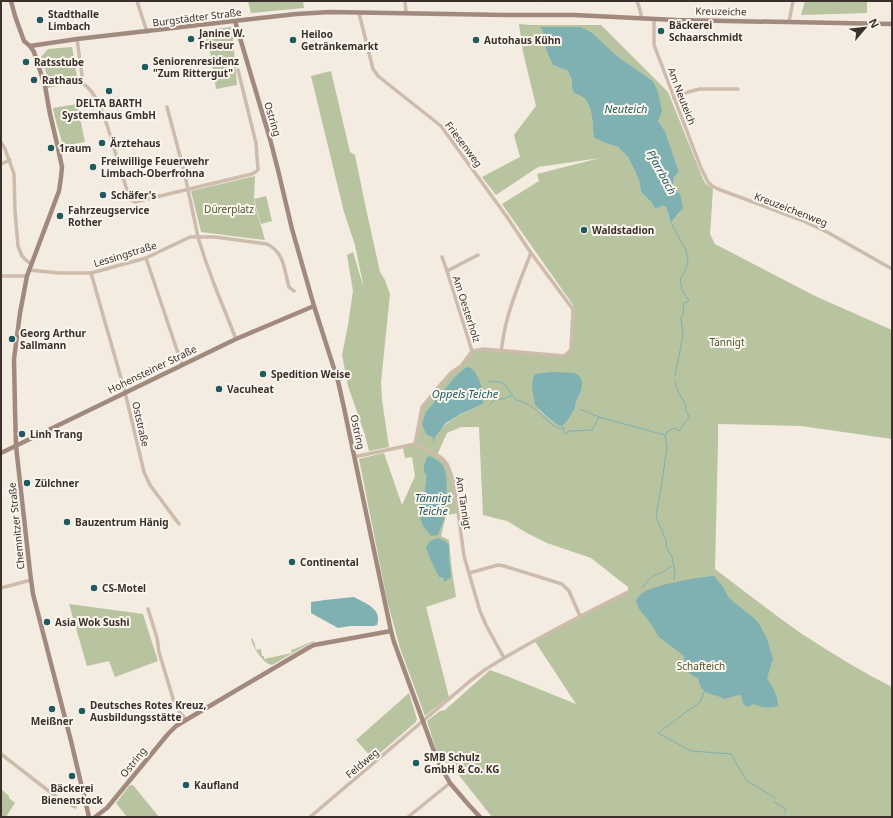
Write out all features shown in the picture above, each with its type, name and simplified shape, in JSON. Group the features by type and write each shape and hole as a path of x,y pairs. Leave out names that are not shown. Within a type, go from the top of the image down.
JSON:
{"main road":[{"name":"Chemnitzer Straße","path":"11,1 24,40 34,52 45,87 62,167 59,191 27,276 20,314 14,359 16,446 31,580 89,817"},
{"name":"Burgstädter Straße","path":"30,46 77,39 296,14 330,12 574,15 654,19"},
{"name":"Kreuzeiche","path":"654,19 892,24"},
{"name":"Ostring","path":"95,817 107,808 176,726 314,645 391,631 338,381 314,306 292,229 270,139 235,21"},
{"name":"Hohensteiner Straße","path":"1,453 182,364 314,306"},
{"path":"391,631 435,754 450,783 480,817"}],"street":[{"path":"137,1 147,32"},
{"path":"405,1 406,13"},
{"path":"637,1 642,19"},
{"path":"789,22 793,1"},
{"name":"Friesenweg","path":"359,13 373,69 378,76 441,126 531,253"},
{"name":"Am Neuteich","path":"654,19 654,45 701,168 706,177"},
{"path":"77,39 82,83"},
{"path":"45,87 77,82 82,83 91,91 104,116 130,199 136,202 252,174 257,171 256,143 238,70"},
{"path":"674,98 700,89 738,89"},
{"path":"167,107 184,171 204,259 236,339"},
{"path":"1,142 10,160 14,174 14,211 18,246 22,256 31,264"},
{"path":"1,164 10,160"},
{"name":"Kreuzeichenweg","path":"706,177 712,186 718,189 801,220 827,232 892,269"},
{"name":"Lessingstraße","path":"29,270 59,273 91,273 146,258 190,237 198,237"},
{"path":"198,237 215,237 267,244 271,246 281,257 289,287 294,291"},
{"path":"501,350 506,322 514,294 531,253"},
{"name":"Am Oesterholz","path":"414,444 422,407 441,384 452,372 461,366 472,352 484,349 564,356 570,351 572,308 531,253"},
{"name":"Am Oesterholz","path":"447,271 478,254"},
{"name":"Am Oesterholz","path":"442,257 472,352"},
{"path":"146,258 182,364"},
{"name":"Oststraße","path":"91,273 125,392 144,472 150,485 179,524"},
{"path":"1,276 27,276"},
{"path":"354,457 414,444"},
{"name":"Am Tännigt","path":"414,444 443,459 450,469 454,482 461,536 469,574 480,611 504,658"},
{"path":"469,574 498,565 562,584 569,591 580,616"},
{"path":"1,588 31,580"},
{"path":"423,721 486,669 541,637 628,592"},
{"path":"148,609 172,696 179,711 186,720"},
{"name":"Feldweg","path":"310,817 423,721"},
{"path":"1,754 59,799 75,807"},
{"path":"408,817 450,783"}],"green space":[{"path":"248,1 303,1 304,8 251,13"},
{"path":"805,1 867,1 867,13 801,15"},
{"name":"Tännigt","path":"519,24 601,25 668,92 703,179 706,184 713,189 710,234 715,244 815,296 892,330 892,439 801,426 718,424 715,569 802,634 846,662 892,687 892,817 492,817 454,769 438,756 427,721 440,711 445,710 490,670 576,704 534,640 628,592 628,587 591,558 547,543 507,521 483,515 479,427 461,427 447,433 437,455 447,464 450,469 459,513 446,515 441,536 449,540 456,597 426,607 449,697 425,716 400,648 387,600 359,459 384,453 402,505 415,476 412,457 405,458 403,448 415,444 422,407 441,384 461,366 472,351 484,349 564,356 570,351 573,305 502,204 539,181 537,174 600,158 538,167 496,195 482,177 520,157 514,135 536,106 523,52","holes":["581,27 617,56 653,81 658,121 665,131 679,172 674,177 673,190 679,214 671,223 666,207 662,206 655,209 652,203 641,192 639,180 628,157 618,147 594,138 590,107 584,98 573,92 572,81 568,71 553,65 545,43 543,31","566,373 574,373 581,391 575,408 559,426 538,408 535,400","477,374 483,404 457,417 442,428","426,473 447,485 444,518 438,535 420,499 425,490","449,545 450,562 443,581 444,578 435,568 430,559"]},
{"path":"232,27 237,85 216,89 210,51 203,30"},
{"path":"72,47 77,76 49,82 41,57 48,49"},
{"path":"331,71 350,152 355,155 380,272 385,280 390,294 381,382 382,400 389,447 369,451 348,386 342,355 353,291 347,255 353,252 364,289 355,245 344,212 311,76"},
{"path":"77,104 85,142 63,146 53,108"},
{"name":"Dürerplatz","path":"255,176 254,201 265,240 201,232 191,191"},
{"path":"266,196 272,221 261,224 254,199"},
{"path":"69,604 143,614 158,661 115,677 109,661 87,666"},
{"path":"252,638 256,650 252,642"},
{"path":"314,641 272,665 265,661 256,650 261,649 264,659 292,653 291,650"},
{"path":"409,693 417,719 416,722 373,759 356,740"},
{"path":"130,785 133,785 159,817 127,817 116,803"},
{"path":"1,789 15,803 6,817 1,817"}],"water":[{"name":"Neuteich","path":"540,27 581,27 592,33 617,56 653,81 658,92 662,111 658,121 665,131 679,172 674,177 673,189 680,194 683,208 671,223 666,207 662,206 655,209 652,203 641,192 639,180 628,157 618,147 594,138 590,107 584,98 573,92 572,81 568,71 553,65 547,52 543,33"},
{"name":"Oppels Teiche","path":"469,367 479,378 482,388 483,404 446,423 434,438 426,434 422,424 426,412 455,377 465,368"},
{"path":"551,372 574,373 580,377 582,382 581,391 575,408 562,426 559,426 546,416 535,405 532,387 533,378 535,374"},
{"name":"Tännigt Teiche","path":"430,456 439,461 445,470 447,492 444,520 438,535 431,536 423,526 420,518 420,499 425,490 426,474 424,472 424,466 427,457"},
{"name":"Tännigt Teiche","path":"438,538 445,541 449,545 451,577 443,582 444,578 439,577 426,547 430,541"},
{"name":"Schafteich","path":"714,576 723,587 729,598 755,619 760,625 767,639 773,659 767,678 776,695 778,706 766,707 754,704 747,707 743,703 741,695 724,699 705,691 702,688 698,678 687,670 684,656 659,637 639,609 636,601 645,591 675,582"},
{"path":"354,597 372,607 377,615 377,625 338,628 311,613 311,602"}],"waterway":[{"name":"Pfarrbach","path":"671,223 686,250 688,262 680,280 682,290 689,301 684,303 684,312 681,318 683,335 675,375"},
{"path":"488,382 495,381 503,383 516,400 535,409 554,426 560,429 564,428"},
{"name":"Pfarrbach","path":"674,580 675,572 672,557 667,549 666,540 656,516 667,446 665,436 668,431 675,428 679,431 690,418 686,411 685,403 678,392 675,381"},
{"path":"488,406 496,399 504,399 512,396"},
{"path":"580,409 599,417 665,435"},
{"path":"562,426 564,428 564,433 567,434 569,431 592,430 599,417"},
{"path":"643,587 650,578 672,566"},
{"path":"704,692 700,702 658,733 691,751 731,754 746,780 775,798"},
{"path":"774,802 786,809 784,814"}],"place":[{"name":"Stadthalle Limbach","path":"40,20"},
{"name":"Bäckerei Schaarschmidt","path":"661,31"},
{"name":"Janine W. Friseur","path":"191,39"},
{"name":"Heiloo Getränkemarkt","path":"293,40"},
{"name":"Autohaus Kühn","path":"476,40"},
{"name":"Ratsstube","path":"26,62"},
{"name":"Seniorenresidenz \"Zum Rittergut\"","path":"145,67"},
{"name":"Rathaus","path":"34,80"},
{"name":"DELTA BARTH Systemhaus GmbH","path":"109,91"},
{"name":"Ärztehaus","path":"102,143"},
{"name":"1raum","path":"51,148"},
{"name":"Freiwillige Feuerwehr Limbach-Oberfrohna","path":"93,167"},
{"name":"Schäfer's","path":"103,195"},
{"name":"Fahrzeugservice Rother","path":"60,216"},
{"name":"Waldstadion","path":"584,230"},
{"name":"Georg Arthur Sallmann","path":"12,339"},
{"name":"Spedition Weise","path":"263,374"},
{"name":"Vacuheat","path":"219,389"},
{"name":"Linh Trang","path":"22,434"},
{"name":"Zülchner","path":"27,483"},
{"name":"Bauzentrum Hänig","path":"67,522"},
{"name":"Continental","path":"292,562"},
{"name":"CS-Motel","path":"94,588"},
{"name":"Asia Wok Sushi","path":"47,622"},
{"name":"Meißner","path":"52,709"},
{"name":"Deutsches Rotes Kreuz, Ausbildungsstätte","path":"82,711"},
{"name":"SMB Schulz GmbH & Co. KG","path":"416,763"},
{"name":"Bäckerei Bienenstock","path":"72,776"},
{"name":"Kaufland","path":"186,785"}]}
